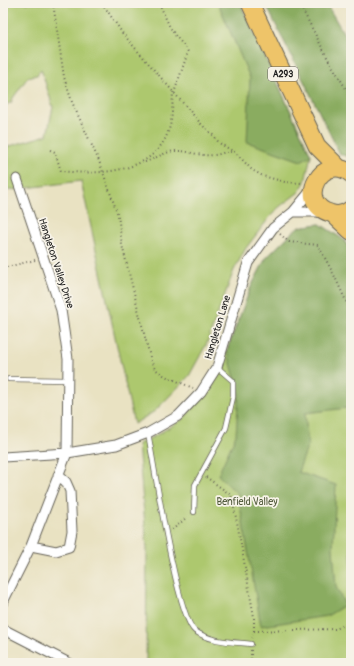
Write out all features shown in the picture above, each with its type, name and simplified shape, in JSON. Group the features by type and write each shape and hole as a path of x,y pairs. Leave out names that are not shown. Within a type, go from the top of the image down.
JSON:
{"highway":[{"name":"A293","path":"250,3 317,146 345,171"},
{"name":"A293","path":"312,183 317,146"},
{"path":"345,171 330,169 322,173 312,183 317,205 351,231"},
{"path":"329,213 342,214 351,209"}],"street":[{"name":"Hangleton Valley Drive","path":"3,602 31,546 67,453 68,359 61,310 17,179"},
{"name":"Hangleton Lane","path":"3,457 67,453 116,445 148,433 178,416 202,392 217,367 248,263 272,228 293,212 312,183"},
{"path":"293,212 329,213"},
{"path":"31,546 56,551 69,547 72,531 70,491 66,482 58,475"},
{"path":"3,629 69,663"}],"lane":[{"path":"194,512 195,485 226,428 233,397 233,381 217,367"},
{"path":"9,380 67,380"},
{"path":"148,433 174,572 184,611 193,630 207,638 251,644"}],"path":[{"path":"53,3 64,77 72,102 103,172 118,215 122,245 151,361 155,369 165,376 202,392"},
{"path":"102,3 123,34 219,143 233,152 252,170 263,176 285,182 312,183"},
{"path":"50,150 55,152 61,171 76,172 103,172 126,168 147,160 155,154 168,134 174,92 188,52 185,45 173,32 163,15 159,3"},
{"path":"299,3 328,59 351,97"},
{"path":"134,165 174,151 211,156 226,151 233,152"},
{"path":"272,228 289,242 318,245 351,312"},
{"path":"3,268 44,258"},
{"path":"202,474 231,495 254,617 254,631 251,644 251,663"},
{"path":"167,534 186,518"},
{"path":"254,631 336,629 351,622"}],"green space":[{"path":"3,3 240,3 311,155 305,182 299,192 278,208 246,248 234,270 207,343 189,376 155,411 134,424 81,181 3,191 3,148 47,135 53,107 41,69 37,75 28,77 11,103 3,108"},
{"path":"218,3 240,3 311,155 301,161 247,142 250,78"},
{"path":"265,3 326,3 351,46 351,158 340,154"},
{"name":"Benfield Valley","path":"320,224 344,240 351,252 351,663 146,663 147,549 138,444 155,436 183,419 212,385 251,287 266,258 298,227"},
{"path":"320,224 344,240 351,252 351,411 347,408 305,413 308,445 298,472 336,485 333,548 336,587 345,605 327,616 261,626 238,494 218,475 236,435 239,391 227,350 251,287 266,258 298,227"}]}
